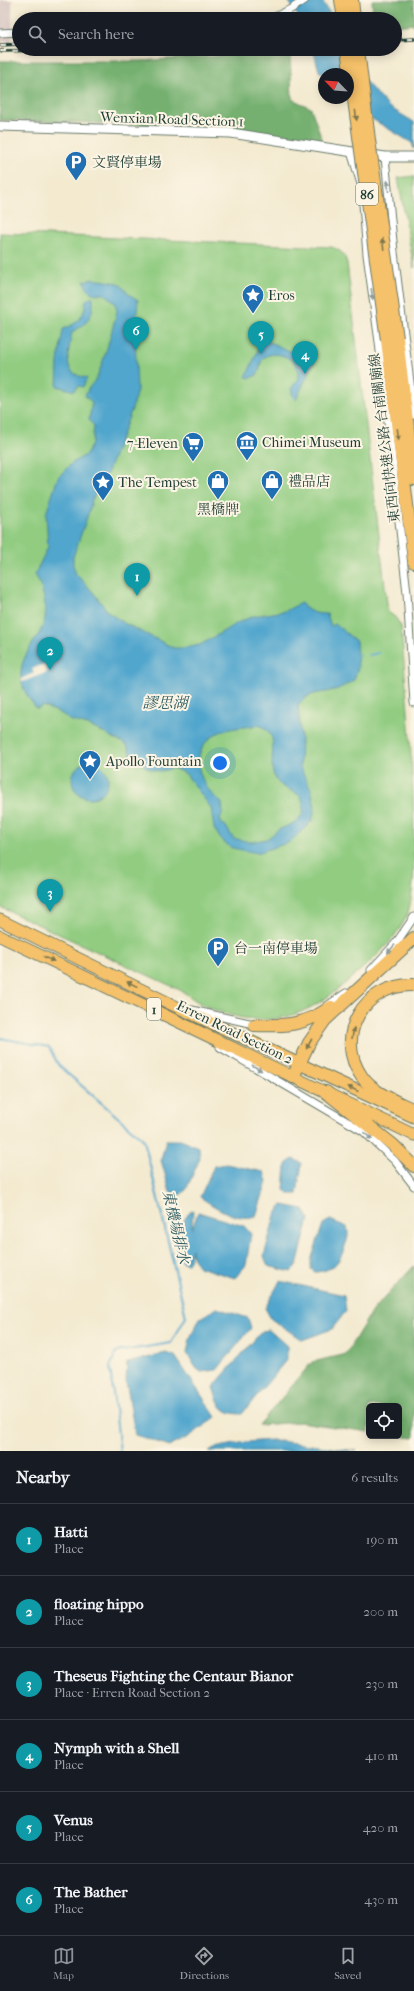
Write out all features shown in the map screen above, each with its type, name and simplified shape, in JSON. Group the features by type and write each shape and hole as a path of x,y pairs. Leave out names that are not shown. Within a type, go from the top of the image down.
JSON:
{"highway":[{"path":"341,0 343,12"},
{"path":"352,0 353,12"},
{"name":"東西向快速公路 台南關廟線","path":"348,56 414,479"},
{"name":"東西向快速公路 台南關廟線","path":"359,56 392,340 414,562"},
{"path":"293,1077 309,1043 317,1030 352,994 395,957 414,938"},
{"path":"414,985 396,986 385,989 366,1003 355,1023 351,1046 357,1068 369,1085 378,1092 414,1110"},
{"path":"254,1025 284,1026 306,1021 318,1016 352,994"},
{"path":"326,1092 393,1145 414,1166"}],"main road":[{"name":"Erren Road Section 2","path":"0,920 179,1008 299,1065 414,1117"},
{"name":"Erren Road Section 2","path":"0,936 414,1135"}],"street":[{"path":"284,12 305,0"},
{"path":"0,32 12,32"},
{"name":"Wenxian Road Section 1","path":"0,126 231,133 385,158 413,157"},
{"path":"351,152 361,185 367,255 414,415"},
{"path":"385,158 394,252 392,340 409,641 414,703"},
{"path":"179,1008 254,1025 296,1019 321,1010 341,997 383,958 396,943 414,917"},
{"path":"113,989 118,995 214,1044 363,1131 395,1161 414,1186"}],"shaded area":[{"path":"0,0 12,0 12,42 0,42"}],"green space":[{"path":"372,0 414,0 414,24 402,25 402,12 373,12"},
{"path":"215,56 290,56 292,99 311,108 323,143 224,127 0,120 0,61 140,61"},
{"path":"414,176 414,268 398,178"},
{"path":"0,233 331,247 342,252 346,260 388,612 395,617 401,626 413,790 413,881 407,916 394,937 386,946 342,986 326,998 293,1015 260,1020 243,1018 205,1006 180,990 0,907"},
{"path":"414,1266 414,1438 402,1436 402,1403 366,1403 366,1432 300,1422 259,1425 312,1362 346,1354 372,1311"}],"water":[{"path":"288,0 322,0 329,12 296,12"},
{"path":"315,56 346,56 348,63 353,68 318,68"},
{"path":"354,69 389,107 414,122 414,149 412,143 367,116 354,87"},
{"name":"謬思湖","path":"93,279 119,283 130,295 138,300 135,334 137,390 132,409 107,474 92,500 73,557 73,565 76,574 93,592 108,612 124,623 174,648 200,645 241,621 254,616 285,611 301,603 306,609 312,612 327,614 331,626 335,624 356,641 358,668 354,680 337,689 311,695 298,705 301,737 300,767 311,789 315,807 312,821 290,842 257,853 232,848 222,841 214,829 211,808 186,774 173,768 156,771 147,767 132,758 127,745 88,725 69,720 62,714 43,706 37,709 27,696 24,689 21,676 23,661 40,632 45,618 43,595 35,574 48,547 46,514 58,477 72,463 87,454 92,443 94,426 89,420 92,402 85,396 97,377 117,311 115,303 104,294 96,294 89,291 84,281","holes":["258,725 266,729 272,740 272,769 276,781 300,796 303,802 303,814 296,822 278,830 267,839 250,842 233,838 225,825 222,824 220,818 223,813 222,803 207,788 199,769 199,759 201,750 207,741 216,734 231,729"]},
{"path":"93,297 93,304 89,319 82,326 72,332 68,354 68,361 73,372 78,376 87,378 83,387 78,386 74,391 57,386 58,362 63,329 73,325 80,319 84,311 86,300"},
{"path":"263,339 314,362 296,400 293,397 291,389 299,378 299,370 292,361 286,357 274,354 269,355 262,360 257,375 250,378 246,377"},
{"name":"Apollo Fountain","path":"94,762 103,767 107,773 107,787 103,793 94,798 86,798 77,793 73,787 72,776 77,767 83,763"},
{"path":"166,1140 180,1140 199,1147 200,1158 186,1190 180,1195 170,1192 161,1160"},
{"path":"293,1159 302,1163 297,1194 288,1194 284,1190 286,1164"},
{"path":"226,1164 264,1172 267,1182 256,1216 234,1216 200,1197 214,1166"},
{"path":"282,1205 304,1209 309,1219 297,1265 291,1272 268,1266 264,1256 275,1215"},
{"path":"193,1210 192,1229 198,1212 244,1226 251,1234 246,1265 235,1278 199,1267 193,1259 192,1249 190,1260 187,1264 182,1261 180,1255 180,1234 184,1220"},
{"path":"330,1220 347,1227 347,1241 341,1257 335,1265 327,1270 315,1272 311,1269 311,1260 323,1224"},
{"path":"280,1281 344,1295 346,1311 332,1329 302,1340 271,1319 265,1308"},
{"path":"217,1308 248,1318 251,1328 217,1370 201,1372 196,1368 187,1353 190,1338 200,1318"},
{"path":"269,1330 287,1346 287,1359 242,1414 235,1414 225,1410 219,1403 213,1387 262,1331"},
{"path":"166,1353 175,1356 216,1417 190,1436 170,1446 135,1435 126,1380 127,1363"},
{"path":"271,1440 357,1451 209,1451 214,1448 246,1442"}],"pier":[{"path":"44,664 48,672 22,682 21,679 34,673 32,669"}],"waterway":[{"path":"369,655 379,653"},
{"path":"355,656 361,655"},
{"name":"東機場排水","path":"0,1038 49,1047 59,1066 144,1140 186,1317 171,1343 116,1352 110,1367 120,1451"}],"railway":[{"path":"402,40 414,39"},
{"path":"0,45 12,44"},
{"path":"0,51 12,51"}],"place":[{"name":"文賢停車場","path":"76,182"},
{"name":"Eros","path":"253,314"},
{"name":"The Bather","path":"136,350"},
{"name":"Venus","path":"261,354"},
{"name":"Nymph with a Shell","path":"305,374"},
{"name":"7-Eleven","path":"193,462"},
{"name":"Chimei Museum","path":"247,462"},
{"name":"黑橋牌","path":"218,500"},
{"name":"禮品店","path":"272,500"},
{"name":"The Tempest","path":"103,502"},
{"name":"Hatti","path":"137,596"},
{"name":"floating hippo","path":"50,670"},
{"name":"Apollo Fountain","path":"90,780"},
{"name":"Theseus Fighting the Centaur Bianor","path":"50,912"},
{"name":"台一南停車場","path":"218,968"}]}
